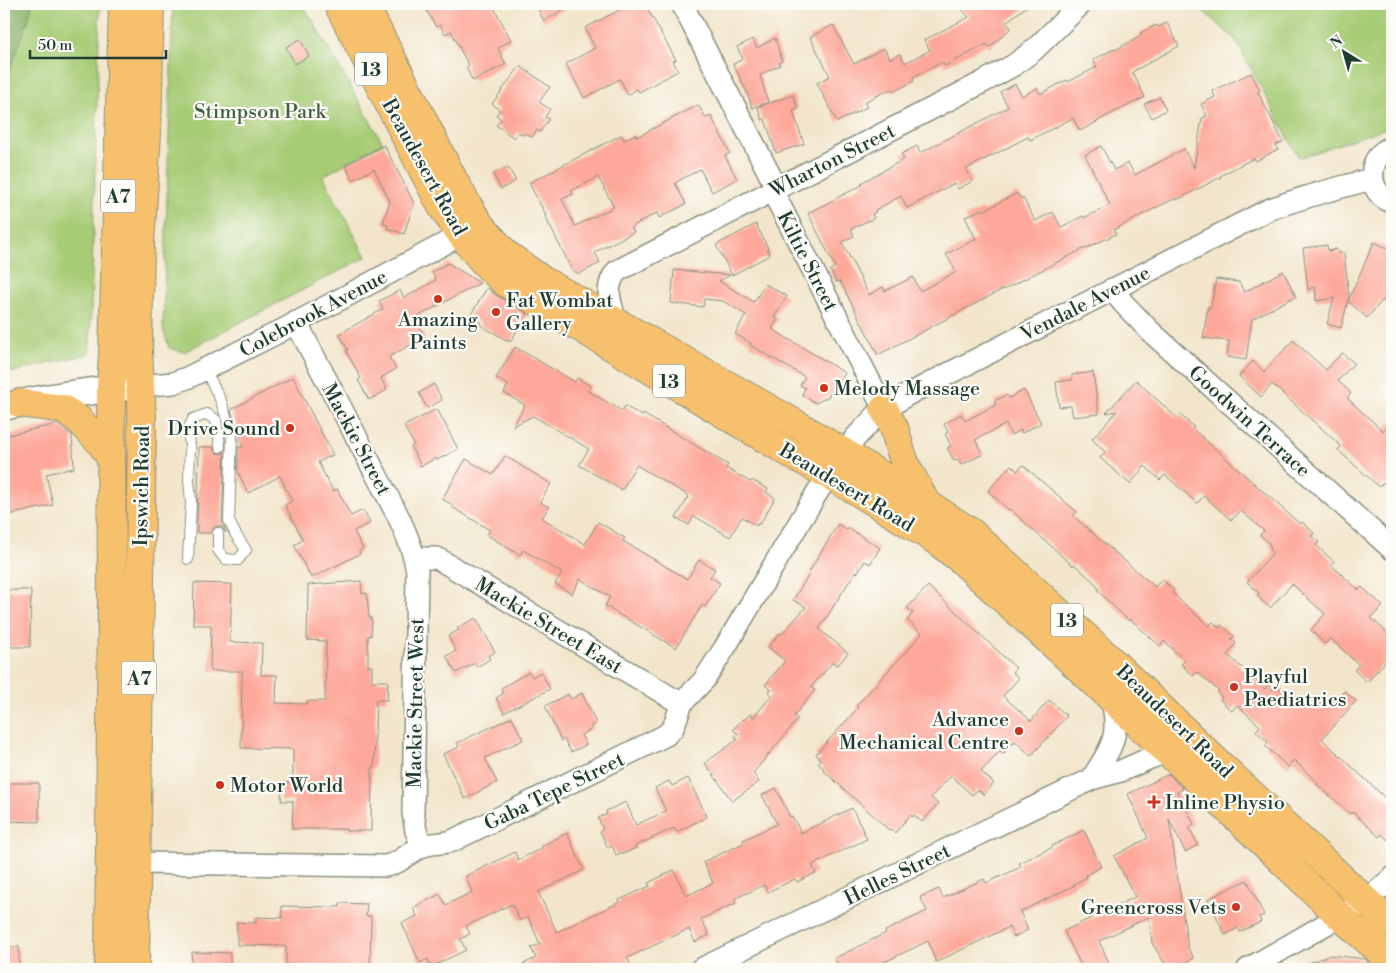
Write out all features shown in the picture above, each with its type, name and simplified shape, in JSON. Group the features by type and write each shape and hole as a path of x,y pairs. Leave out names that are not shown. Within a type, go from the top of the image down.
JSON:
{"highway":[{"name":"Ipswich Road","path":"109,969 112,609 111,388 124,4"},
{"name":"Ipswich Road","path":"135,969 142,419 138,344 140,243 147,133 150,4"},
{"name":"Beaudesert Road","path":"338,4 442,207 542,280 798,425 837,464 960,559 1112,699 1340,916 1392,962"},
{"name":"Beaudesert Road","path":"364,4 453,179 485,264 495,274 506,283 786,451 837,464 926,503 972,533 1111,660 1392,925"},
{"path":"12,405 64,409 78,419 100,442 111,458"},
{"path":"884,409 895,430 906,466 926,503"}],"street":[{"name":"Kiltie Street","path":"682,4 772,179 776,198 884,409"},
{"name":"Wharton Street","path":"616,322 609,296 609,287 612,277 617,271 1014,65 1034,50 1081,4"},
{"path":"1392,147 1381,153 1372,169 1374,188 1387,201 1392,202"},
{"name":"Vendale Avenue","path":"837,464 865,425 884,409 905,396 1268,210 1295,199 1372,179"},
{"name":"Colebrook Avenue","path":"140,386 173,383 205,369 471,230"},
{"name":"Goodwin Terrace","path":"1112,289 1152,332 1392,549"},
{"name":"Mackie Street","path":"296,322 399,518 415,558"},
{"path":"12,405 111,388 140,386"},
{"name":"Gaba Tepe Street","path":"136,863 385,866 397,863 422,846 444,844 452,841 660,738 673,728 682,703 700,686 709,674 814,497 837,464"},
{"name":"Mackie Street East","path":"415,558 437,558 682,703"},
{"name":"Mackie Street West","path":"415,558 417,571 413,813 422,846"},
{"path":"1092,779 1109,750 1113,739 1115,727 1112,699"},
{"name":"Helles Street","path":"701,969 1092,779 1122,771 1167,752"},
{"path":"1248,969 1366,901 1392,878"}],"lane":[{"path":"205,369 222,401 232,435 229,521 246,550 238,560 225,559 218,550 218,533"},
{"path":"188,559 191,502 188,430 193,419 207,414 216,420 220,447"}],"green space":[{"path":"4,4 100,4 89,354 4,374"},
{"path":"4,4 32,4 28,21 4,86"},
{"name":"Stimpson Park","path":"173,4 303,4 383,143 323,176 366,257 184,352 169,348 163,328"},
{"path":"1195,4 1372,4 1392,11 1392,126 1299,158 1235,39"}],"building":[{"path":"430,4 492,4 511,40 498,48 506,64 473,81 466,68 469,66 451,31 445,34 440,25 436,27 427,11 432,8"},
{"path":"535,4 573,4 544,21"},
{"path":"631,4 645,4 676,60 673,61 678,71 639,92 637,89 628,95 620,79 584,98 566,64 595,48 585,28"},
{"path":"957,4 1030,4 1006,22 1011,28 990,47 987,44 945,66 943,62 913,77 914,81 893,92 891,89 864,102 867,107 837,122 817,83 830,76 810,37 833,25 854,64 884,48 890,59 900,54 905,63 930,50 924,40 969,17"},
{"path":"1167,23 1179,46 1132,72 1145,97 1080,131 1073,118 1030,140 1028,137 966,169 973,181 958,189 955,183 907,208 901,196 875,210 876,212 872,214 874,218 851,229 854,236 842,242 869,295 883,287 885,291 913,277 920,291 956,272 946,254 976,239 965,217 982,209 983,211 1017,193 1021,199 1023,198 1035,221 1053,212 1061,227 1110,205 1085,155 1101,146 1114,170 1128,163 1135,175 1184,149 1194,168 1202,118 1207,116 1201,104 1215,97 1212,91 1251,73 1260,90 1258,92 1283,142 1276,145 1278,149 1256,161 1254,158 1177,200 1176,198 1157,207 1114,230 1116,234 1003,289 878,355 840,281 836,282 830,270 835,267 808,213 862,185 861,183 904,159 901,154 917,146 920,153 1008,107 1000,92 1015,84 1022,96 1037,88 1040,94 1097,67 1093,60 1141,36 1140,33 1156,25 1158,27"},
{"path":"775,38 782,61 779,63 780,65 760,75 768,102 752,108 748,94 733,64 743,59 737,47 753,39 757,48"},
{"path":"300,39 309,56 295,64 286,47"},
{"path":"520,66 550,87 539,102 550,109 545,117 549,119 540,132 537,130 532,137 518,132 514,138 496,125 501,119 496,115 500,110 492,104"},
{"path":"793,95 798,109 793,111 804,144 776,153 765,119 762,120 758,107"},
{"path":"1160,97 1166,110 1152,118 1144,104"},
{"path":"698,105 706,118 711,116 730,153 725,156 737,179 712,192 700,169 675,183 686,204 659,218 657,213 631,227 634,232 595,252 600,263 579,274 572,270 529,183 621,135 624,140 635,134 637,137","holes":["598,177 614,207 575,226 562,199 573,194 571,191"]},
{"path":"384,145 414,203 404,234 387,228 388,225 383,223 390,201 374,169 353,180 345,165"},
{"path":"508,167 516,181 501,189 493,174"},
{"path":"756,224 770,255 732,275 716,245"},
{"path":"1374,242 1392,250 1392,309 1383,300 1367,318 1348,301"},
{"path":"1327,245 1328,251 1337,249 1338,253 1344,253 1349,297 1341,328 1327,324 1334,298 1316,301 1315,286 1308,290 1303,248"},
{"path":"448,263 480,283 415,318 425,337 389,357 396,369 381,378 387,390 369,400 358,380 361,378 339,334 383,309 379,301 400,290 404,298 436,280 432,272"},
{"path":"674,270 730,275 719,281 754,302 765,284 787,296 774,317 778,319 772,329 845,373 835,390 833,389 828,397 816,403 802,395 805,388 800,385 805,377 750,345 751,343 735,334 746,315 723,301 704,299 703,307 671,303"},
{"path":"1283,271 1296,296 1252,319 1246,360 1227,357 1229,341 1203,338 1208,307 1211,307 1216,279 1239,282 1244,292"},
{"path":"487,288 528,314 510,342 480,325 481,323 470,316"},
{"path":"1293,340 1326,370 1342,353 1354,363 1338,381 1351,393 1347,398 1383,431 1392,420 1392,491 1383,483 1379,487 1338,450 1341,446 1272,384 1261,397 1239,376 1253,361 1264,372"},
{"path":"515,347 575,382 577,378 591,386 588,391 622,411 625,406 642,416 643,414 728,465 726,468 750,482 752,480 768,489 766,492 775,498 760,524 758,523 757,526 742,517 730,537 694,516 689,525 676,518 689,496 636,465 622,490 579,465 589,449 533,416 513,426 525,405 504,393 508,385 496,378"},
{"path":"1093,372 1099,414 1073,417 1071,406 1059,407 1056,382 1072,380 1072,375"},
{"path":"293,377 333,455 318,462 333,491 337,489 351,516 363,510 370,523 354,531 363,549 359,551 360,554 311,578 294,545 303,540 285,505 292,501 280,476 248,493 238,472 238,447 243,447 231,411"},
{"path":"1136,380 1177,418 1180,415 1194,427 1192,428 1300,524 1302,522 1314,533 1311,536 1319,542 1316,545 1334,562 1331,565 1359,590 1362,587 1383,606 1371,618 1392,637 1392,651 1385,659 1387,660 1367,682 1354,670 1359,665 1330,638 1325,644 1311,630 1325,614 1292,584 1270,608 1257,596 1259,593 1247,582 1272,554 1269,543 1260,535 1264,531 1241,511 1231,520 1204,496 1197,503 1165,475 1160,480 1145,466 1130,484 1100,458 1105,452 1092,439 1117,411 1106,413"},
{"path":"434,384 442,400 427,408 419,393"},
{"path":"1024,390 1041,423 1022,433 1021,430 1011,435 1006,424 975,440 983,454 961,465 958,459 954,461 947,448 951,446 945,434 948,432 944,424 961,414 965,421 996,405 994,401 1007,395 1009,398"},
{"path":"437,409 458,449 421,466 411,447 414,445 404,426"},
{"path":"57,424 72,435 74,468 46,474 53,505 4,516 4,436"},
{"path":"199,447 213,447 214,451 221,454 225,452 222,521 226,533 222,527 218,526 214,527 211,533 197,533"},
{"path":"505,456 551,484 540,502 549,507 542,518 585,544 598,522 625,538 623,541 687,579 699,560 715,569 710,577 720,583 705,607 702,605 676,648 605,606 610,597 580,579 572,594 555,584 562,573 523,550 520,555 487,535 490,530 442,499 466,459 493,475"},
{"path":"1011,465 1017,471 1023,465 1077,512 1073,516 1155,587 1162,579 1174,590 1172,593 1209,626 1213,622 1219,628 1221,625 1234,636 1231,639 1236,643 1228,655 1265,689 1268,685 1273,690 1277,686 1300,707 1311,695 1327,709 1344,691 1356,701 1322,739 1392,804 1392,844 1382,834 1379,837 1353,812 1350,814 1294,760 1288,767 1265,746 1268,742 1256,731 1260,726 1237,705 1232,711 1220,700 1222,697 1217,693 1219,691 1197,672 1193,676 1181,664 1185,661 1164,641 1160,646 1130,619 1129,621 1098,591 1097,585 988,491"},
{"path":"838,524 880,548 870,564 865,561 857,573 856,571 819,629 848,653 837,666 833,662 811,687 815,690 794,716 798,719 753,773 759,782 732,801 705,763 738,739 735,737 738,733 733,730 742,719 744,720 750,714 754,717 772,695 768,692 771,690 765,685 785,661 768,647 806,607 793,600"},
{"path":"361,581 362,594 367,593 369,617 372,620 371,636 368,636 368,666 372,666 372,681 388,681 387,700 376,700 371,831 292,829 293,801 281,801 282,783 293,783 293,749 241,748 242,671 210,671 211,625 193,625 194,583 232,584 230,642 262,643 261,675 277,675 276,703 307,704 307,701 325,701 326,641 307,640 308,585"},
{"path":"928,586 1016,668 1012,672 1019,678 1003,696 1031,721 1049,700 1067,716 1031,756 1015,741 1003,754 1000,751 981,772 994,783 984,795 978,790 972,795 951,776 931,797 938,804 922,822 914,815 913,817 910,815 895,833 889,830 823,770 818,763 821,760 816,754 858,708 856,706 922,634 907,620 913,613 907,608"},
{"path":"4,590 31,590 30,647 4,647"},
{"path":"476,618 495,652 488,656 490,659 477,667 475,663 456,673 446,656 456,651 448,636 459,630 457,628"},
{"path":"529,672 532,677 541,672 550,689 504,713 496,698 503,694 501,688"},
{"path":"582,693 596,723 591,726 592,729 581,735 586,745 571,752 564,739 561,741 545,706 568,694 571,699"},
{"path":"512,717 523,740 485,758 497,782 465,799 443,754 459,747 457,743"},
{"path":"1169,774 1183,789 1177,792 1194,824 1189,827 1198,845 1185,852 1169,819 1188,948 1194,958 1175,969 1168,969 1152,943 1149,917 1099,941 1112,969 1083,969 1064,931 1135,897 1114,856 1148,838 1128,794"},
{"path":"688,778 707,817 676,832 674,828 635,846 636,848 623,854 623,852 616,855 612,846 608,848 600,831 603,829 598,818 607,814 606,811 626,802 636,825 666,811 655,788 669,781 672,786"},
{"path":"4,783 39,783 39,822 4,821"},
{"path":"776,788 790,817 792,816 801,833 852,808 867,839 812,865 816,873 797,882 795,879 768,892 764,885 734,899 736,903 701,919 709,935 695,942 689,929 627,958 633,969 513,969 536,958 531,948 540,944 528,917 520,921 512,904 466,926 470,934 460,939 466,950 431,967 428,959 420,963 402,923 417,916 413,908 440,894 446,905 472,892 466,876 515,852 518,860 567,833 584,870 538,892 557,932 620,902 619,900 650,886 648,883 674,870 686,896 713,883 703,862 744,843 743,840 777,824 762,795"},
{"path":"1084,830 1101,867 1086,875 1087,877 1075,885 1020,912 1028,930 1014,937 1009,927 936,962 928,941 870,969 840,969 835,958 927,911 920,897 939,889 943,898 984,879 986,883 1021,867 1019,863"},
{"name":"Greencross Vets","path":"1247,880 1264,915 1259,917 1261,922 1240,932 1238,928 1225,935 1208,899"},
{"path":"340,903 367,904 366,916 371,916 370,969 286,969 286,946 237,945 237,922 256,923 256,917 282,918 282,906 340,907"},
{"path":"4,947 19,947 19,969 4,969"},
{"path":"192,952 230,953 230,969 191,969"},
{"path":"1330,955 1365,959 1368,961 1367,969 1297,969 1297,967"}],"place":[{"name":"Amazing Paints","path":"438,299"},
{"name":"Fat Wombat Gallery","path":"496,312"},
{"name":"Melody Massage","path":"824,388"},
{"name":"Drive Sound","path":"290,428"},
{"name":"Playful Paediatrics","path":"1234,687"},
{"name":"Advance Mechanical Centre","path":"1019,731"},
{"name":"Motor World","path":"220,785"},
{"name":"Inline Physio","path":"1154,802"},
{"name":"Greencross Vets","path":"1236,907"}]}
